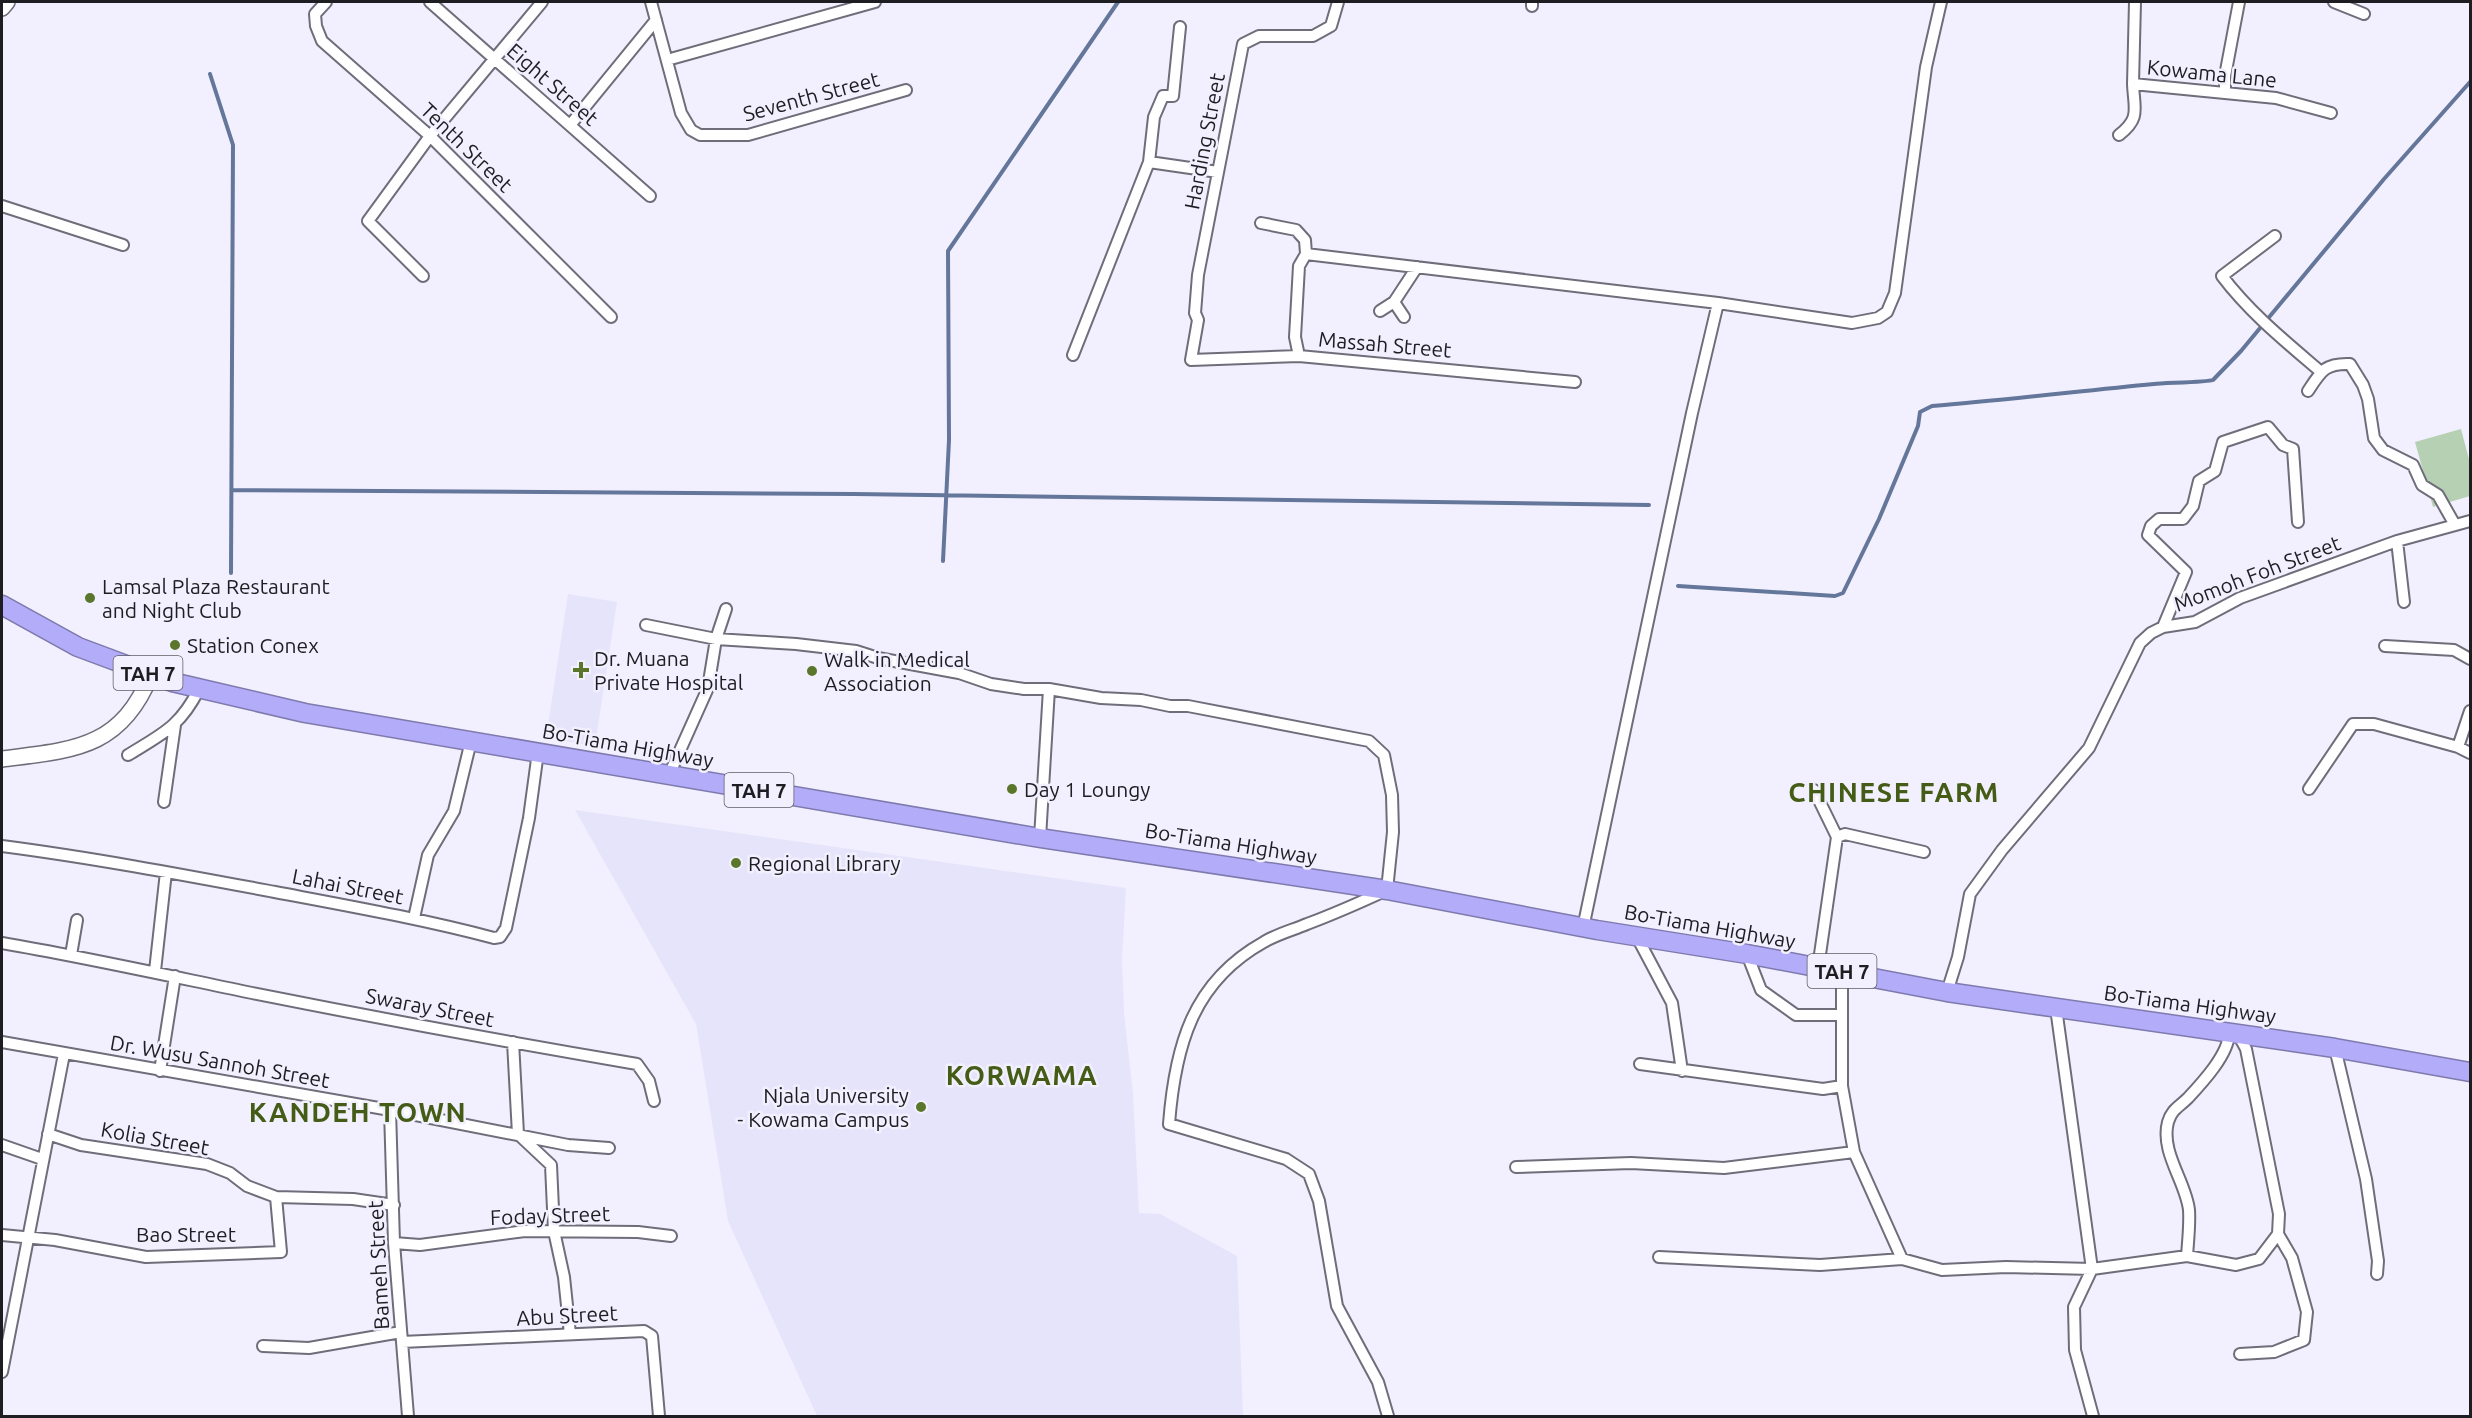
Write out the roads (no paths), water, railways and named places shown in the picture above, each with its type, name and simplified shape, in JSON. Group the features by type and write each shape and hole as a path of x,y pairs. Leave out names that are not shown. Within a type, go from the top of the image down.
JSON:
{"highway":[{"name":"Bo-Tiama Highway","path":"2,605 78,647 151,674 199,689 305,713 1040,838 1387,890 1583,928 1748,954 1947,992 2335,1048 2470,1072"}],"main road":[{"path":"2,8 7,2"},
{"path":"2,759 72,748 106,735 122,723 136,704 151,674"}],"street":[{"name":"Tenth Street","path":"326,2 315,14 316,26 322,41 430,136 611,317"},
{"name":"Eight Street","path":"430,2 650,196"},
{"path":"423,276 368,221 430,136 542,2"},
{"path":"651,2 667,60 875,2"},
{"name":"Harding Street","path":"1191,360 1198,320 1195,313 1198,275 1243,44 1259,36 1313,36 1331,26 1338,2"},
{"path":"1306,254 1718,303 1852,323 1878,318 1887,312 1895,293 1924,78 1941,2"},
{"name":"Kowama Lane","path":"2135,2 2133,84 2276,98 2331,113"},
{"path":"2225,92 2225,76 2239,2"},
{"path":"2334,2 2364,14"},
{"path":"571,124 656,20"},
{"path":"1074,356 1149,162 1154,117 1163,96 1173,96 1180,27"},
{"name":"Seventh Street","path":"667,60 681,113 691,130 700,135 748,135 906,90"},
{"path":"2119,135 2131,126 2134,119 2133,84"},
{"path":"1149,162 1218,172"},
{"path":"2,206 123,245"},
{"path":"1261,223 1296,230 1305,240 1306,254 1299,266 1295,337 1299,356"},
{"path":"2275,236 2222,276 2236,294 2272,330 2321,372"},
{"path":"1380,311 1394,302 1418,267"},
{"path":"1394,302 1404,317"},
{"path":"1583,928 1687,436 1718,303"},
{"name":"Massah Street","path":"1191,360 1299,356 1575,382"},
{"path":"2308,391 2321,372 2334,364 2350,364 2364,385 2374,438 2383,450 2413,465 2422,485 2438,495 2455,525"},
{"path":"2163,627 2186,572 2148,535 2151,526 2159,519 2183,519 2193,506 2199,481 2215,471 2223,442 2268,427 2283,445 2293,449 2298,522"},
{"name":"Momoh Foh Street","path":"1947,992 1958,957 1970,894 2002,850 2089,748 2140,644 2151,633 2163,627 2195,622 2230,602 2397,541 2470,521"},
{"path":"2397,541 2404,602"},
{"path":"669,775 708,688 716,639 726,609"},
{"path":"646,625 716,639 796,644 856,651 878,658 959,673 991,684 1024,689 1049,689 1101,698 1188,706 1368,741 1384,755 1392,795 1393,832 1387,890 1265,941 1228,965 1203,997 1180,1045 1172,1086 1169,1124 1287,1159 1309,1174 1319,1201 1337,1306 1378,1382 1388,1416"},
{"path":"2385,646 2454,650 2470,659"},
{"path":"128,755 175,725 190,708 199,689"},
{"path":"1040,838 1049,689"},
{"path":"2458,747 2470,711"},
{"path":"2309,789 2353,724 2374,723 2458,747 2470,753"},
{"path":"164,802 175,725"},
{"path":"414,918 428,855 454,812 471,741"},
{"name":"Lahai Street","path":"2,846 87,857 414,918 494,938 503,934 529,818 538,752"},
{"path":"1814,790 1837,837 1818,968"},
{"path":"1837,837 1845,834 1923,852"},
{"path":"2,943 155,971 166,872"},
{"path":"71,955 77,920"},
{"path":"1637,937 1672,1003 1682,1071"},
{"path":"1748,954 1761,990 1796,1015 1842,1015"},
{"name":"Swaray Street","path":"155,971 513,1042 637,1064 649,1081 654,1101"},
{"path":"1842,971 1842,1086 1854,1152 1902,1259"},
{"path":"160,1071 175,976"},
{"path":"2056,1008 2092,1269 2074,1306 2075,1350 2093,1416"},
{"path":"1659,1257 1820,1265 1902,1259 1942,1270 2006,1267 2092,1269 2187,1256 2236,1265 2259,1259 2278,1234 2280,1214 2246,1049 2233,1034 2217,1063 2187,1099 2172,1110 2167,1125 2173,1168 2183,1187 2189,1210 2187,1256"},
{"name":"Dr. Wusu Sannoh Street","path":"2,1040 64,1054 390,1110 568,1145 609,1148"},
{"path":"513,1042 518,1134 551,1165 554,1231 564,1277 570,1334"},
{"path":"2335,1048 2366,1179 2378,1261 2377,1274"},
{"path":"2,1372 64,1054"},
{"path":"1640,1064 1823,1089 1842,1086"},
{"name":"Bameh Street","path":"390,1110 394,1244 408,1416"},
{"name":"Kolia Street","path":"48,1134 81,1145 207,1164 230,1173 247,1186 276,1197 353,1199 394,1205"},
{"path":"2,1145 42,1159"},
{"path":"1516,1167 1631,1163 1724,1168 1854,1152"},
{"name":"Bao Street","path":"2,1235 56,1240 146,1257 280,1252 276,1197"},
{"name":"Foday Street","path":"394,1244 420,1245 525,1231 638,1232 671,1236"},
{"path":"2240,1354 2274,1352 2304,1340 2307,1311 2292,1258 2278,1234"},
{"name":"Abu Street","path":"263,1346 309,1348 402,1337 645,1331 652,1336 659,1416"}],"waterway":[{"path":"943,561 949,440 948,251 1118,2"},
{"path":"210,74 233,145 231,573"},
{"path":"1678,586 1835,596 1843,593 1879,519 1918,426 1920,412 1932,406 2213,380 2241,351 2384,179 2470,82"},
{"path":"232,490 854,494 1649,505"}],"place":[{"name":"Lamsal Plaza Restaurant and Night Club","path":"90,598"},
{"name":"Station Conex","path":"175,645"},
{"name":"Dr. Muana Private Hospital","path":"581,670"},
{"name":"Walk in Medical Association","path":"812,671"},
{"name":"Day 1 Loungy","path":"1012,789"},
{"name":"Regional Library","path":"736,863"},
{"name":"Njala University - Kowama Campus","path":"921,1107"}],"district":[{"name":"CHINESE FARM","path":"1894,792"},
{"name":"KORWAMA","path":"1022,1075"},
{"name":"KANDEH TOWN","path":"358,1112"}]}
